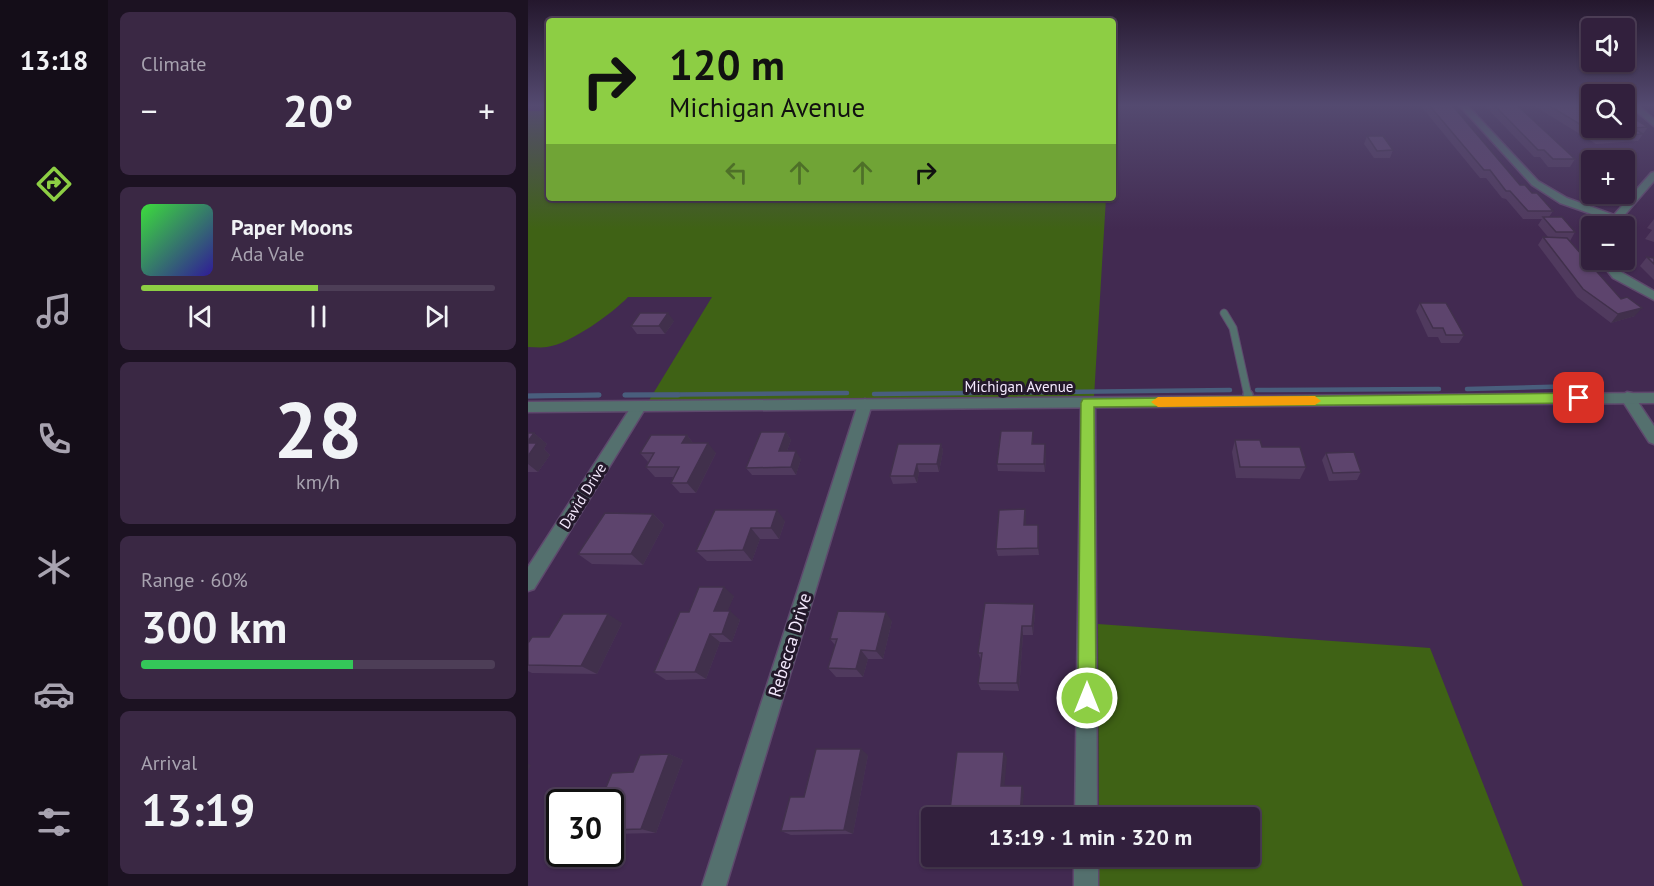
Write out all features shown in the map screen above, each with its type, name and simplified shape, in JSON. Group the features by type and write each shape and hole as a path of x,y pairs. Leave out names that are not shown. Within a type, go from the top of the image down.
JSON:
{"street":[{"path":"1501,146 1535,183 1548,193 1597,216"},
{"path":"1619,216 1654,175"},
{"path":"1613,270 1617,275 1654,296"},
{"path":"1626,398 1654,438"},
{"name":"Michigan Avenue","path":"528,407 638,408 1654,398"},
{"path":"1086,807 1088,403"},
{"name":"Rebecca Drive","path":"714,886 865,404"},
{"name":"David Drive","path":"528,583 638,408"},
{"path":"1086,867 1086,886"}],"lane":[{"path":"1224,313 1233,328 1249,401"}],"green space":[{"path":"528,146 546,146 546,201 1106,201 1094,397 648,402 712,297 628,297 602,319 567,340 547,347 528,347"},
{"path":"1098,624 1430,648 1523,886 1099,886 1099,867 1260,867 1260,807 1099,807"}],"building":[{"path":"1374,146 1390,146 1393,150 1377,151"},
{"path":"1464,146 1487,146 1520,185 1525,185 1532,193 1537,193 1553,211 1528,211 1510,191 1506,191 1490,170 1484,170"},
{"path":"1534,146 1561,146 1575,159 1553,159 1544,150 1538,150"},
{"path":"1543,217 1562,217 1575,232 1556,232"},
{"path":"1543,237 1567,238 1581,254 1581,270 1595,270 1621,299 1627,297 1642,308 1618,314 1583,289"},
{"path":"1420,303 1446,303 1464,335 1446,335 1443,328 1433,328"},
{"path":"640,313 668,313 659,326 631,326"},
{"path":"1001,431 1033,431 1032,444 1045,444 1044,464 997,464"},
{"path":"761,432 786,432 779,451 796,451 791,467 746,468"},
{"path":"528,433 534,433 528,441"},
{"path":"651,435 687,435 682,443 708,443 687,483 671,483 679,467 646,467 654,453 640,453"},
{"path":"1235,440 1260,440 1262,447 1300,447 1306,467 1240,467"},
{"path":"528,443 537,443 528,456"},
{"path":"898,444 941,444 937,464 917,464 914,476 890,476"},
{"path":"1354,452 1361,472 1333,473 1326,453"},
{"path":"1025,509 1024,525 1038,525 1038,548 996,549 999,510"},
{"path":"715,510 777,510 771,528 751,528 743,550 696,551"},
{"path":"605,513 653,514 631,554 578,554"},
{"path":"699,587 724,587 714,611 730,611 722,634 710,634 695,672 654,672 680,612 689,612"},
{"path":"985,603 1034,604 1032,626 1022,626 1017,683 978,683 982,653 978,653"},
{"path":"838,611 886,612 876,651 861,650 856,669 828,668 837,639 830,639"},
{"path":"563,614 608,614 581,666 528,665 528,643 532,637 549,637"},
{"path":"816,749 861,749 844,830 781,831 790,797 804,797"},
{"path":"957,752 1004,752 1001,786 1022,786 1021,807 950,807"},
{"path":"669,754 641,829 624,830 624,789 605,789 612,773 633,772 640,755"}],"waterway":[{"path":"1467,389 1581,386"},
{"path":"1257,390 1439,389"},
{"path":"874,394 1230,390"},
{"path":"678,395 625,395 847,393"},
{"path":"528,396 599,395"}],"slow traffic":[{"path":"1158,402 1315,401"}],"route":[{"path":"1087,698 1088,403 1579,398"}]}
